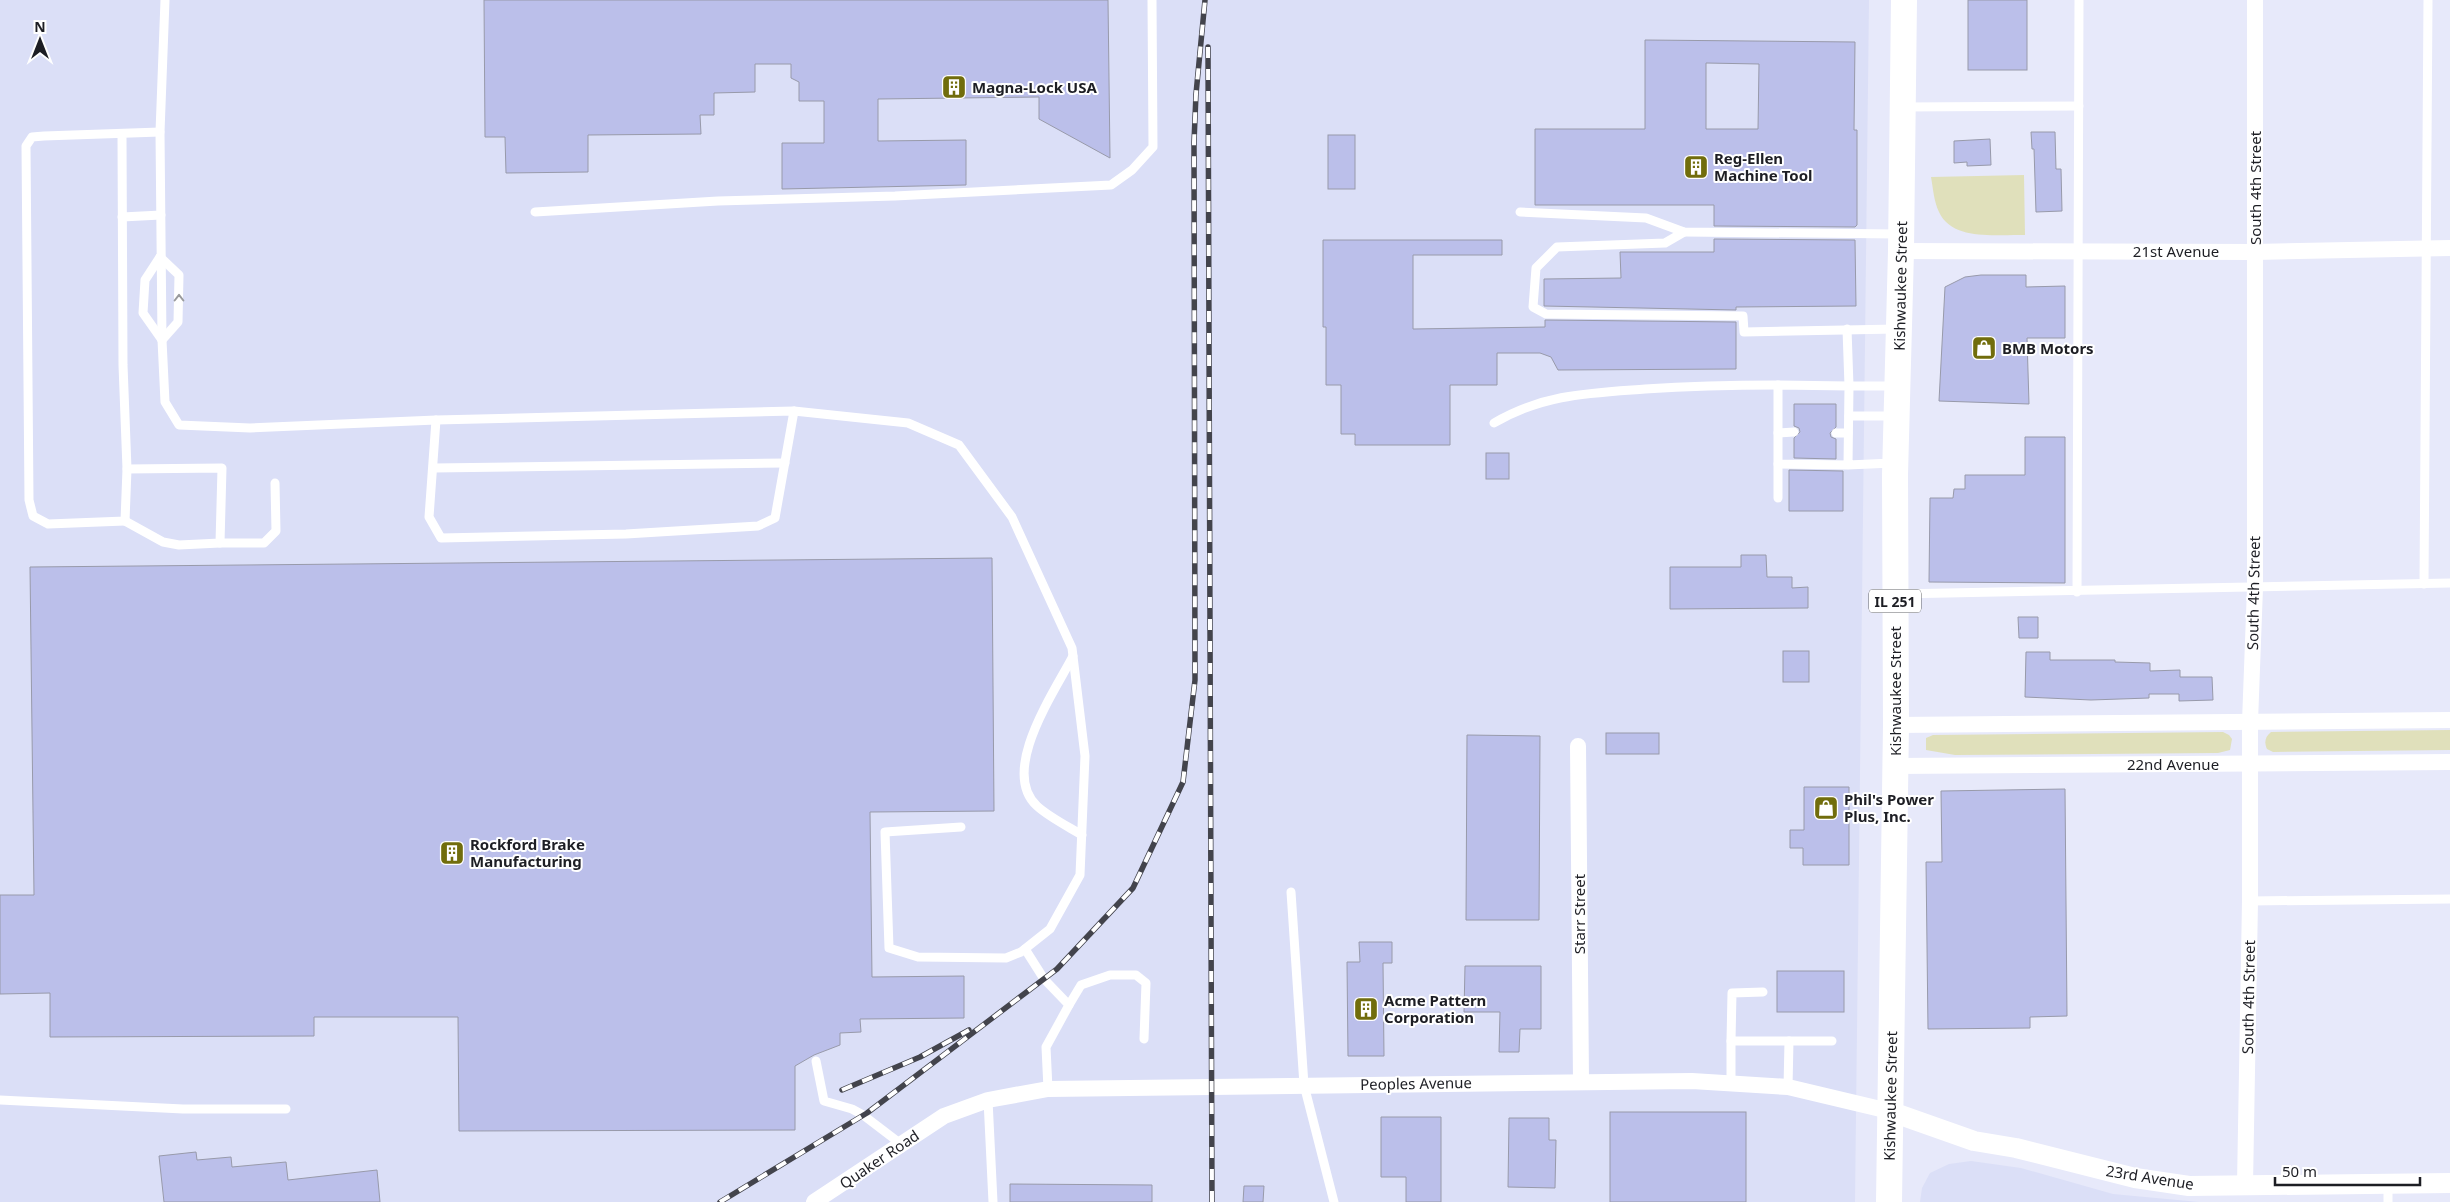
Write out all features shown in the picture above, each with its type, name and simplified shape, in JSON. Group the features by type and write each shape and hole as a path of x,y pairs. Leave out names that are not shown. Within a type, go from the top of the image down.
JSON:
{"main road":[{"name":"Kishwaukee Street","path":"1889,1202 1896,724 1895,463 1901,243 1904,0"}],"street":[{"name":"South 4th Street","path":"2245,1185 2250,901 2250,722 2255,588 2255,0"},
{"name":"21st Avenue","path":"1901,243 2078,251 2255,252 2450,248"},
{"path":"1896,724 2450,720"},
{"name":"Starr Street","path":"1578,746 1581,1081"},
{"name":"22nd Avenue","path":"1895,766 2450,762"},
{"name":"Peoples Avenue","path":"944,1116 988,1100 1048,1089 1581,1081 1692,1081 1788,1087 1889,1111"},
{"name":"23rd Avenue","path":"1889,1111 1974,1141 2016,1148 2135,1178 2189,1186 2245,1185 2388,1193 2450,1183"},
{"name":"Quaker Road","path":"816,1201 944,1116"}],"lane":[{"path":"165,0 160,132 162,340 166,402 179,425 250,428 436,420 794,411 908,423 959,445 1012,517 1072,648 1085,756 1080,875 1050,929 1025,949 1006,958 918,957 889,948 885,832 961,827"},
{"path":"535,212 718,201 914,195 1111,185 1132,170 1153,147 1152,0"},
{"path":"2077,592 2079,0"},
{"path":"2424,584 2428,0"},
{"path":"1903,107 2079,106"},
{"path":"160,132 122,135 32,137 26,146 27,428 29,500 33,516 48,524 125,521 163,542 179,544 264,543 276,531 275,483"},
{"path":"122,135 123,365 127,468 125,521"},
{"path":"1520,212 1646,218 1684,232 1901,243"},
{"path":"122,217 161,215"},
{"path":"1684,232 1665,242 1557,247 1536,268 1533,307 1546,314 1743,316 1744,332 1899,329"},
{"path":"160,257 145,280 143,313 162,340"},
{"path":"160,257 179,275 178,322 162,340"},
{"path":"1847,329 1849,386 1848,465"},
{"path":"1494,422 1518,409 1578,394 1717,384 1897,386"},
{"path":"1778,385 1778,498"},
{"path":"436,420 429,518 441,538 626,534 758,526 775,518 794,411"},
{"path":"1849,416 1896,416"},
{"path":"1778,433 1794,432"},
{"path":"1836,433 1848,433"},
{"path":"434,468 785,463"},
{"path":"1778,464 1848,465 1895,463"},
{"path":"127,468 222,468 220,543"},
{"path":"1895,594 2077,592 2450,583"},
{"path":"1073,656 1028,745 1023,772 1026,790 1036,806 1082,835"},
{"path":"1291,892 1304,1084 1334,1202"},
{"path":"2250,901 2450,899"},
{"path":"1025,949 1044,979 1069,1005"},
{"path":"1048,1089 1046,1047 1081,985 1110,975 1136,975 1146,983 1144,1039"},
{"path":"1731,1083 1732,993 1763,992"},
{"path":"1731,1041 1832,1041"},
{"path":"1788,1087 1789,1041"},
{"path":"816,1061 824,1101 852,1109 863,1115 901,1144"},
{"path":"0,1100 183,1109 286,1109"},
{"path":"988,1100 993,1202"}],"shaded area":[{"path":"0,0 1869,0 1855,1202 0,1202"},
{"path":"1971,1161 2021,1168 2113,1194 2199,1202 1920,1202 1922,1188 1930,1173 1949,1164"}],"green space":[{"path":"2024,175 2025,235 1977,234 1955,228 1946,222 1939,212 1931,177"},
{"path":"2450,730 2450,750 2273,752 2267,749 2266,744 2266,738 2271,732"},
{"path":"2223,732 2232,739 2230,750 2218,753 1955,755 1926,750 1926,738 1933,735"}],"building":[{"name":"Magna-Lock USA","path":"484,0 1108,0 1110,158 1039,119 1039,97 878,99 878,141 966,140 966,185 782,189 782,143 824,143 824,101 799,101 799,82 791,78 791,64 755,64 755,92 714,93 714,115 700,115 701,134 588,135 588,172 506,173 505,137 485,137"},
{"path":"1968,0 2027,0 2027,70 1968,70"},
{"name":"Reg-Ellen Machine Tool","path":"1645,40 1855,42 1854,130 1857,130 1857,225 1855,227 1714,226 1714,205 1535,205 1535,129 1645,129","holes":["1706,63 1759,64 1758,129 1706,129"]},
{"path":"2031,132 2055,132 2056,169 2061,169 2062,211 2036,212 2034,149 2032,149"},
{"path":"1328,135 1355,135 1355,189 1328,189"},
{"path":"1990,139 1991,165 1967,166 1967,162 1954,163 1954,141"},
{"path":"1714,239 1855,240 1856,306 1736,307 1736,310 1544,306 1544,279 1621,278 1620,252 1714,252"},
{"path":"1323,240 1502,240 1502,255 1413,255 1413,329 1545,327 1545,320 1736,322 1736,369 1558,370 1551,357 1540,353 1497,353 1497,385 1450,385 1450,445 1355,445 1355,434 1341,434 1341,385 1326,385 1326,327 1323,327"},
{"name":"BMB Motors","path":"2026,275 2026,287 2065,286 2065,338 2027,338 2029,404 1939,401 1945,287 1965,277"},
{"path":"1794,404 1836,404 1836,427 1830,433 1831,437 1836,439 1836,459 1794,458 1794,438 1800,432 1799,428 1794,426"},
{"path":"2025,437 2065,437 2065,583 1929,582 1930,498 1953,498 1954,489 1965,489 1965,475 2025,475"},
{"path":"1486,453 1509,453 1509,479 1486,479"},
{"path":"1789,470 1843,471 1843,511 1789,511"},
{"path":"1741,555 1766,555 1767,577 1792,577 1792,588 1808,587 1808,608 1670,609 1670,567 1741,567"},
{"name":"Rockford Brake Manufacturing","path":"992,558 994,811 870,812 872,977 964,976 964,1018 860,1019 861,1032 840,1033 840,1045 814,1055 795,1066 795,1130 459,1131 458,1017 314,1017 314,1036 50,1037 50,993 0,994 0,895 34,895 30,567"},
{"path":"2018,617 2038,617 2038,638 2019,638"},
{"path":"1783,651 1809,651 1809,682 1783,682"},
{"path":"2026,652 2050,652 2050,660 2115,660 2115,662 2150,663 2150,671 2180,670 2180,677 2212,677 2213,700 2179,701 2179,694 2149,694 2149,698 2091,700 2025,697"},
{"path":"1606,733 1659,733 1659,754 1606,754"},
{"path":"1467,735 1540,736 1539,920 1466,920"},
{"name":"Phil's Power Plus, Inc.","path":"1804,787 1849,787 1849,865 1803,865 1803,848 1790,848 1790,830 1804,830"},
{"path":"2065,789 2067,1016 2030,1017 2030,1028 1928,1029 1926,862 1942,862 1941,791"},
{"name":"Acme Pattern Corporation","path":"1359,942 1392,942 1392,963 1383,963 1384,1056 1348,1056 1347,962 1360,962"},
{"path":"1465,966 1541,966 1541,1029 1520,1029 1519,1052 1499,1052 1500,1012 1464,1012"},
{"path":"1777,971 1844,971 1844,1012 1777,1012"},
{"path":"1610,1112 1746,1112 1746,1202 1610,1202"},
{"path":"1381,1117 1441,1117 1441,1202 1406,1202 1406,1177 1381,1177"},
{"path":"1509,1118 1549,1118 1549,1140 1556,1140 1555,1188 1508,1187"},
{"path":"196,1152 197,1160 231,1157 232,1167 286,1162 288,1180 377,1170 380,1202 164,1202 159,1156"},
{"path":"1010,1184 1152,1185 1152,1202 1010,1202"},
{"path":"1244,1186 1264,1186 1263,1202 1243,1202"}],"railway":[{"path":"720,1202 867,1113 1057,969 1133,888 1183,782 1195,680 1194,142 1196,94 1205,0"},
{"path":"1208,47 1212,1202"},
{"path":"842,1090 920,1057 969,1030"}],"place":[{"name":"Magna-Lock USA","path":"954,87"},
{"name":"Reg-Ellen Machine Tool","path":"1696,167"},
{"name":"BMB Motors","path":"1984,348"},
{"name":"Phil's Power Plus, Inc.","path":"1826,808"},
{"name":"Rockford Brake Manufacturing","path":"452,853"},
{"name":"Acme Pattern Corporation","path":"1366,1009"}]}
